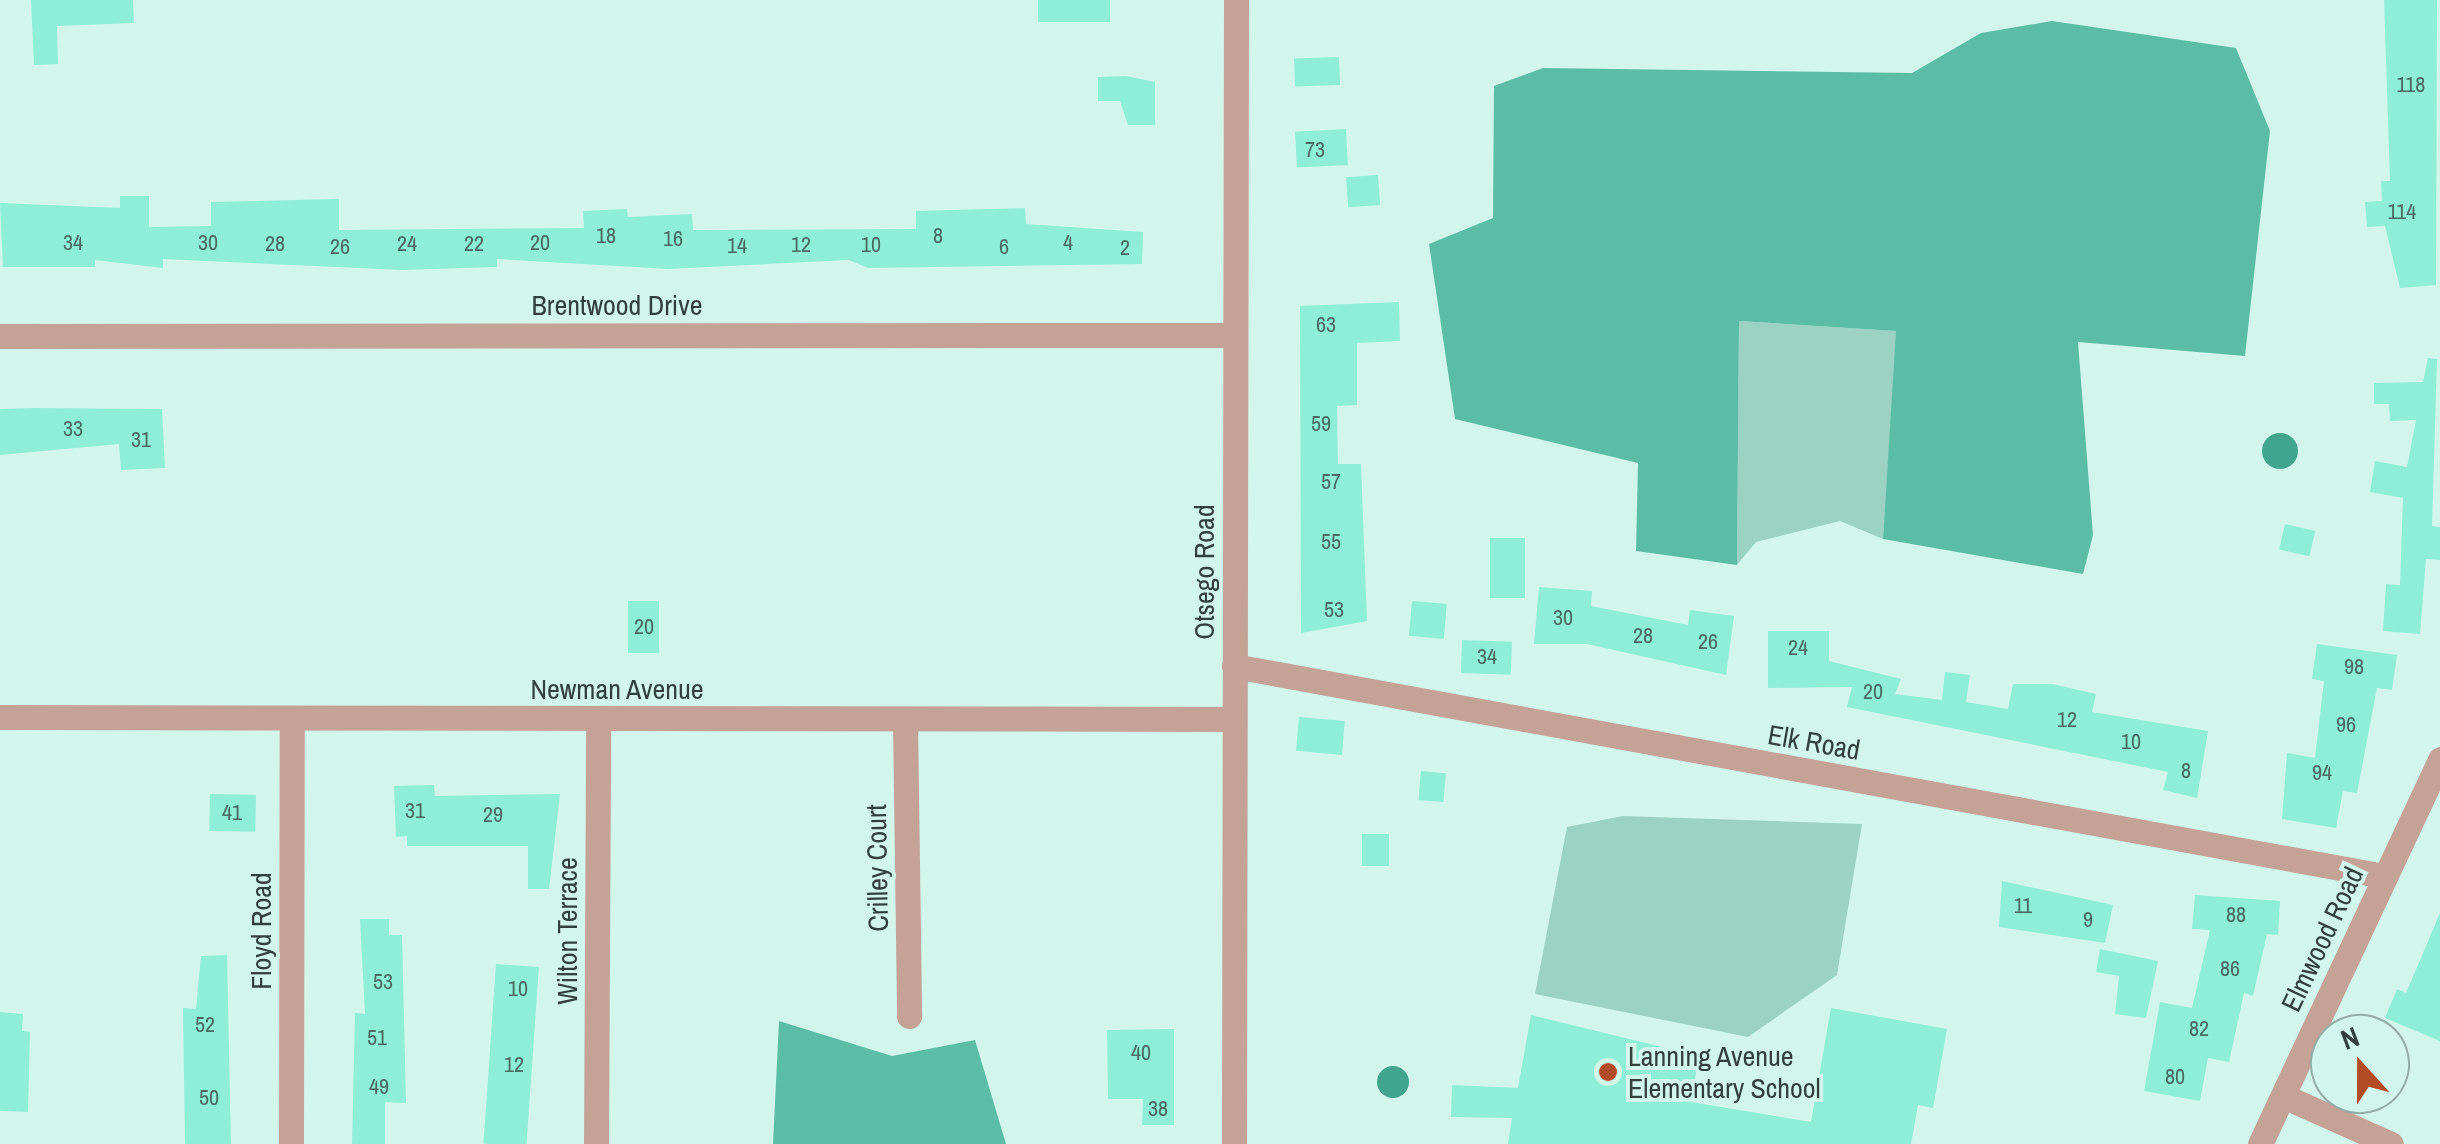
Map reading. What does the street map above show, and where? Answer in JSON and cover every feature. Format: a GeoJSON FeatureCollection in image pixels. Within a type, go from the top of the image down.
{"type":"FeatureCollection","features":[{"type":"Feature","properties":{"kind":"street","name":"Otsego Road"},"geometry":{"type":"LineString","coordinates":[[1234,1144],[1236,0]]}},
{"type":"Feature","properties":{"kind":"street","name":"Brentwood Drive"},"geometry":{"type":"LineString","coordinates":[[0,336],[1234,335]]}},
{"type":"Feature","properties":{"kind":"street","name":"Elk Road"},"geometry":{"type":"LineString","coordinates":[[1234,666],[2384,876]]}},
{"type":"Feature","properties":{"kind":"street","name":"Newman Avenue"},"geometry":{"type":"LineString","coordinates":[[0,718],[1233,719]]}},
{"type":"Feature","properties":{"kind":"street","name":"Floyd Road"},"geometry":{"type":"LineString","coordinates":[[291,1144],[292,718]]}},
{"type":"Feature","properties":{"kind":"street","name":"Wilton Terrace"},"geometry":{"type":"LineString","coordinates":[[596,1144],[598,718]]}},
{"type":"Feature","properties":{"kind":"street","name":"Crilley Court"},"geometry":{"type":"LineString","coordinates":[[906,720],[909,1016]]}},
{"type":"Feature","properties":{"kind":"street","name":"Elmwood Road"},"geometry":{"type":"LineString","coordinates":[[2260,1144],[2440,759]]}},
{"type":"Feature","properties":{"kind":"street"},"geometry":{"type":"LineString","coordinates":[[2283,1096],[2391,1144]]}},
{"type":"Feature","properties":{"kind":"shaded area"},"geometry":{"type":"Polygon","coordinates":[[[2052,21],[2236,48],[2270,131],[2245,356],[2078,342],[2093,535],[2083,574],[1883,539],[1896,331],[1739,321],[1737,565],[1636,551],[1638,463],[1455,419],[1429,244],[1493,218],[1494,86],[1543,68],[1912,73],[1981,33],[2052,21]]]}},
{"type":"Feature","properties":{"kind":"shaded area"},"geometry":{"type":"Polygon","coordinates":[[[1739,321],[1897,331],[1883,539],[1840,521],[1756,542],[1737,565],[1739,321]]]}},
{"type":"Feature","properties":{"kind":"shaded area"},"geometry":{"type":"Polygon","coordinates":[[[2280,433],[2292,439],[2298,451],[2292,463],[2280,469],[2268,463],[2262,451],[2268,439],[2280,433]]]}},
{"type":"Feature","properties":{"kind":"shaded area"},"geometry":{"type":"Polygon","coordinates":[[[1623,816],[1862,824],[1837,975],[1748,1037],[1535,994],[1567,827],[1623,816]]]}},
{"type":"Feature","properties":{"kind":"shaded area"},"geometry":{"type":"Polygon","coordinates":[[[779,1021],[892,1056],[975,1040],[1006,1144],[773,1144],[779,1021]]]}},
{"type":"Feature","properties":{"kind":"shaded area"},"geometry":{"type":"Polygon","coordinates":[[[1393,1066],[1404,1071],[1409,1082],[1404,1093],[1393,1098],[1382,1093],[1377,1082],[1382,1071],[1393,1066]]]}},
{"type":"Feature","properties":{"kind":"building"},"geometry":{"type":"Polygon","coordinates":[[[31,0],[133,0],[134,23],[57,26],[58,64],[34,65],[31,0]]]}},
{"type":"Feature","properties":{"kind":"building"},"geometry":{"type":"Polygon","coordinates":[[[1038,0],[1110,0],[1110,22],[1038,22],[1038,0]]]}},
{"type":"Feature","properties":{"kind":"building"},"geometry":{"type":"Polygon","coordinates":[[[2384,0],[2437,0],[2436,285],[2400,288],[2385,226],[2367,227],[2365,202],[2382,201],[2381,181],[2390,181],[2384,0]]]}},
{"type":"Feature","properties":{"kind":"building"},"geometry":{"type":"Polygon","coordinates":[[[1339,57],[1340,85],[1295,87],[1294,59],[1339,57]]]}},
{"type":"Feature","properties":{"kind":"building"},"geometry":{"type":"Polygon","coordinates":[[[1126,76],[1155,82],[1155,125],[1128,125],[1120,101],[1098,101],[1098,77],[1126,76]]]}},
{"type":"Feature","properties":{"kind":"building"},"geometry":{"type":"Polygon","coordinates":[[[1346,129],[1348,165],[1297,168],[1295,132],[1346,129]]]}},
{"type":"Feature","properties":{"kind":"building"},"geometry":{"type":"Polygon","coordinates":[[[1378,175],[1380,205],[1348,207],[1346,177],[1378,175]]]}},
{"type":"Feature","properties":{"kind":"building"},"geometry":{"type":"Polygon","coordinates":[[[120,196],[149,196],[149,227],[211,226],[211,202],[339,199],[339,230],[584,228],[583,211],[627,209],[628,217],[692,214],[693,230],[916,229],[916,211],[1025,208],[1026,224],[1143,232],[1142,264],[868,268],[849,260],[669,269],[497,259],[497,267],[402,270],[163,259],[163,268],[95,260],[95,267],[3,267],[0,203],[120,208],[120,196]]]}},
{"type":"Feature","properties":{"kind":"building"},"geometry":{"type":"Polygon","coordinates":[[[1399,302],[1400,341],[1357,343],[1357,405],[1337,406],[1338,464],[1361,464],[1367,621],[1301,633],[1300,306],[1399,302]]]}},
{"type":"Feature","properties":{"kind":"building"},"geometry":{"type":"Polygon","coordinates":[[[2428,358],[2437,359],[2432,526],[2440,527],[2440,560],[2426,559],[2420,634],[2383,631],[2386,584],[2400,585],[2403,498],[2370,492],[2375,461],[2407,467],[2416,420],[2390,421],[2389,404],[2374,404],[2374,383],[2423,382],[2428,358]]]}},
{"type":"Feature","properties":{"kind":"building"},"geometry":{"type":"Polygon","coordinates":[[[0,409],[162,409],[165,468],[121,470],[119,444],[0,455],[0,409]]]}},
{"type":"Feature","properties":{"kind":"building"},"geometry":{"type":"Polygon","coordinates":[[[2285,524],[2315,531],[2309,556],[2279,549],[2285,524]]]}},
{"type":"Feature","properties":{"kind":"building"},"geometry":{"type":"Polygon","coordinates":[[[1490,538],[1525,538],[1525,598],[1490,598],[1490,538]]]}},
{"type":"Feature","properties":{"kind":"building"},"geometry":{"type":"Polygon","coordinates":[[[1539,587],[1592,591],[1591,606],[1688,625],[1690,610],[1734,616],[1726,675],[1587,644],[1534,644],[1539,587]]]}},
{"type":"Feature","properties":{"kind":"building"},"geometry":{"type":"Polygon","coordinates":[[[628,601],[659,601],[659,653],[628,653],[628,601]]]}},
{"type":"Feature","properties":{"kind":"building"},"geometry":{"type":"Polygon","coordinates":[[[1412,601],[1447,604],[1444,639],[1409,636],[1412,601]]]}},
{"type":"Feature","properties":{"kind":"building"},"geometry":{"type":"Polygon","coordinates":[[[1768,631],[1829,631],[1829,661],[1901,679],[1895,694],[1942,700],[1945,672],[1970,675],[1966,702],[2008,709],[2013,684],[2052,684],[2096,694],[2092,712],[2208,731],[2197,798],[2163,790],[2168,772],[1847,707],[1852,687],[1768,688],[1768,631]]]}},
{"type":"Feature","properties":{"kind":"building"},"geometry":{"type":"Polygon","coordinates":[[[1462,640],[1512,642],[1511,675],[1461,673],[1462,640]]]}},
{"type":"Feature","properties":{"kind":"building"},"geometry":{"type":"Polygon","coordinates":[[[2317,644],[2397,655],[2392,690],[2377,688],[2357,793],[2343,791],[2336,828],[2282,819],[2287,753],[2315,758],[2324,681],[2312,679],[2317,644]]]}},
{"type":"Feature","properties":{"kind":"building"},"geometry":{"type":"Polygon","coordinates":[[[1299,717],[1345,721],[1342,755],[1296,751],[1299,717]]]}},
{"type":"Feature","properties":{"kind":"building"},"geometry":{"type":"Polygon","coordinates":[[[1421,771],[1446,773],[1443,802],[1418,800],[1421,771]]]}},
{"type":"Feature","properties":{"kind":"building"},"geometry":{"type":"Polygon","coordinates":[[[434,785],[435,796],[560,794],[549,889],[528,889],[528,846],[407,846],[407,836],[396,837],[394,786],[434,785]]]}},
{"type":"Feature","properties":{"kind":"building"},"geometry":{"type":"Polygon","coordinates":[[[210,794],[256,795],[255,832],[209,831],[210,794]]]}},
{"type":"Feature","properties":{"kind":"building"},"geometry":{"type":"Polygon","coordinates":[[[1362,834],[1389,834],[1389,866],[1362,866],[1362,834]]]}},
{"type":"Feature","properties":{"kind":"building"},"geometry":{"type":"Polygon","coordinates":[[[2002,881],[2113,905],[2105,943],[1999,927],[2002,881]]]}},
{"type":"Feature","properties":{"kind":"building"},"geometry":{"type":"Polygon","coordinates":[[[2195,895],[2280,901],[2278,935],[2267,934],[2253,996],[2244,993],[2229,1062],[2208,1058],[2200,1101],[2144,1091],[2160,1002],[2192,1008],[2210,930],[2192,929],[2195,895]]]}},
{"type":"Feature","properties":{"kind":"building"},"geometry":{"type":"Polygon","coordinates":[[[2440,913],[2440,1041],[2410,1028],[2410,1014],[2387,1014],[2397,989],[2406,993],[2440,913]]]}},
{"type":"Feature","properties":{"kind":"building"},"geometry":{"type":"Polygon","coordinates":[[[360,919],[389,919],[389,935],[402,935],[406,1103],[385,1102],[385,1144],[352,1144],[355,1013],[365,1014],[360,919]]]}},
{"type":"Feature","properties":{"kind":"building"},"geometry":{"type":"Polygon","coordinates":[[[2100,949],[2158,961],[2146,1018],[2115,1014],[2119,976],[2096,972],[2100,949]]]}},
{"type":"Feature","properties":{"kind":"building"},"geometry":{"type":"Polygon","coordinates":[[[227,955],[231,1144],[185,1144],[183,1008],[196,1009],[201,956],[227,955]]]}},
{"type":"Feature","properties":{"kind":"building"},"geometry":{"type":"Polygon","coordinates":[[[496,964],[539,967],[527,1144],[483,1144],[496,964]]]}},
{"type":"Feature","properties":{"kind":"building","name":"Lanning Avenue Elementary School"},"geometry":{"type":"Polygon","coordinates":[[[1831,1008],[1947,1029],[1933,1108],[1918,1105],[1911,1144],[1508,1144],[1512,1118],[1451,1117],[1452,1085],[1518,1088],[1531,1015],[1699,1056],[1691,1102],[1811,1122],[1831,1008]]]}},
{"type":"Feature","properties":{"kind":"building"},"geometry":{"type":"Polygon","coordinates":[[[0,1012],[23,1014],[22,1031],[30,1032],[28,1112],[0,1111],[0,1012]]]}},
{"type":"Feature","properties":{"kind":"building"},"geometry":{"type":"Polygon","coordinates":[[[1174,1029],[1174,1125],[1142,1125],[1143,1099],[1108,1099],[1107,1030],[1174,1029]]]}},
{"type":"Feature","properties":{"kind":"place","name":"Lanning Avenue Elementary School"},"geometry":{"type":"Point","coordinates":[1608,1072]}}]}
